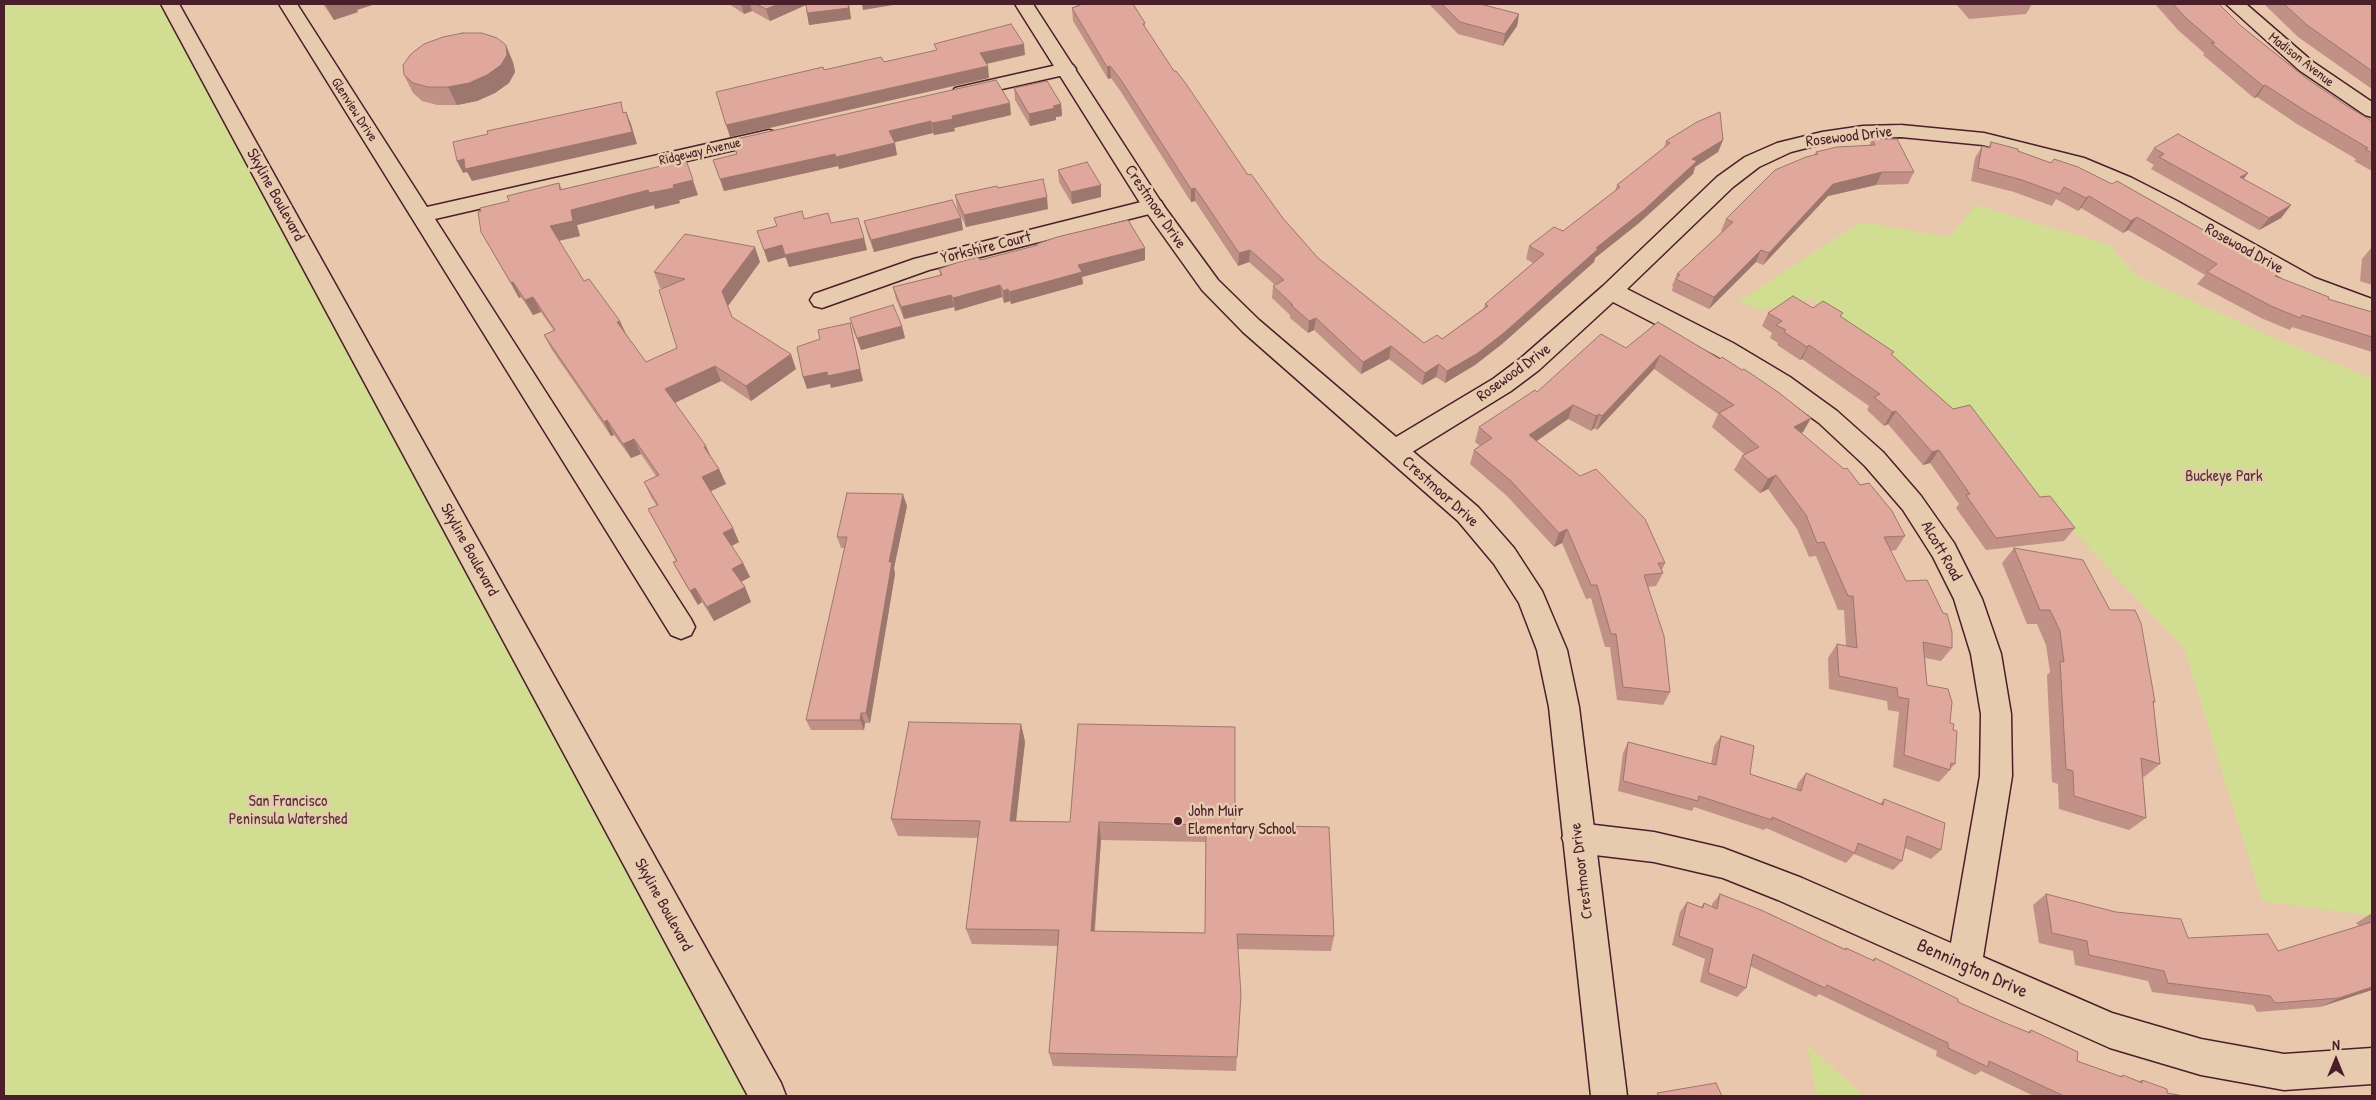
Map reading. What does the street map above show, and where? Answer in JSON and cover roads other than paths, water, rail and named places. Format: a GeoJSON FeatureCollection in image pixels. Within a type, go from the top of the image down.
{"type":"FeatureCollection","features":[{"type":"Feature","properties":{"kind":"street","name":"Skyline Boulevard"},"geometry":{"type":"LineString","coordinates":[[170,4],[768,1096]]}},
{"type":"Feature","properties":{"kind":"street","name":"Glenview Drive"},"geometry":{"type":"LineString","coordinates":[[288,4],[422,215]]}},
{"type":"Feature","properties":{"kind":"street","name":"Crestmoor Drive"},"geometry":{"type":"LineString","coordinates":[[1024,4],[1153,206],[1210,285],[1237,313],[1468,514],[1504,556],[1532,599],[1552,650],[1564,708],[1609,1096]]}},
{"type":"Feature","properties":{"kind":"street","name":"Madison Avenue"},"geometry":{"type":"LineString","coordinates":[[2235,4],[2306,66],[2372,111]]}},
{"type":"Feature","properties":{"kind":"street"},"geometry":{"type":"LineString","coordinates":[[939,97],[1066,69]]}},
{"type":"Feature","properties":{"kind":"street","name":"Ridgeway Avenue"},"geometry":{"type":"LineString","coordinates":[[422,215],[793,131]]}},
{"type":"Feature","properties":{"kind":"street","name":"Rosewood Drive"},"geometry":{"type":"LineString","coordinates":[[1394,450],[1502,385],[1530,364],[1611,292],[1725,182],[1752,162],[1784,147],[1822,138],[1863,132],[1901,131],[1984,139],[2077,163],[2162,202],[2306,283],[2372,308]]}},
{"type":"Feature","properties":{"kind":"street","name":"Yorkshire Court"},"geometry":{"type":"LineString","coordinates":[[822,300],[922,264],[1153,206]]}},
{"type":"Feature","properties":{"kind":"street"},"geometry":{"type":"LineString","coordinates":[[422,215],[681,627]]}},
{"type":"Feature","properties":{"kind":"street","name":"Alcott Road"},"geometry":{"type":"LineString","coordinates":[[1611,292],[1724,349],[1781,383],[1828,417],[1874,459],[1912,503],[1944,551],[1968,600],[1986,654],[1996,714],[1996,776],[1964,965]]}},
{"type":"Feature","properties":{"kind":"street","name":"Bennington Drive"},"geometry":{"type":"LineString","coordinates":[[1578,838],[1654,846],[1723,863],[1790,889],[2110,1030],[2200,1057],[2284,1072],[2372,1066]]}},
{"type":"Feature","properties":{"kind":"place","name":"John Muir Elementary School"},"geometry":{"type":"Point","coordinates":[1178,821]}},
{"type":"Feature","properties":{"kind":"park label","name":"Buckeye Park"},"geometry":{"type":"Point","coordinates":[2224,477]}},
{"type":"Feature","properties":{"kind":"park label","name":"San Francisco Peninsula Watershed"},"geometry":{"type":"Point","coordinates":[288,811]}}]}
